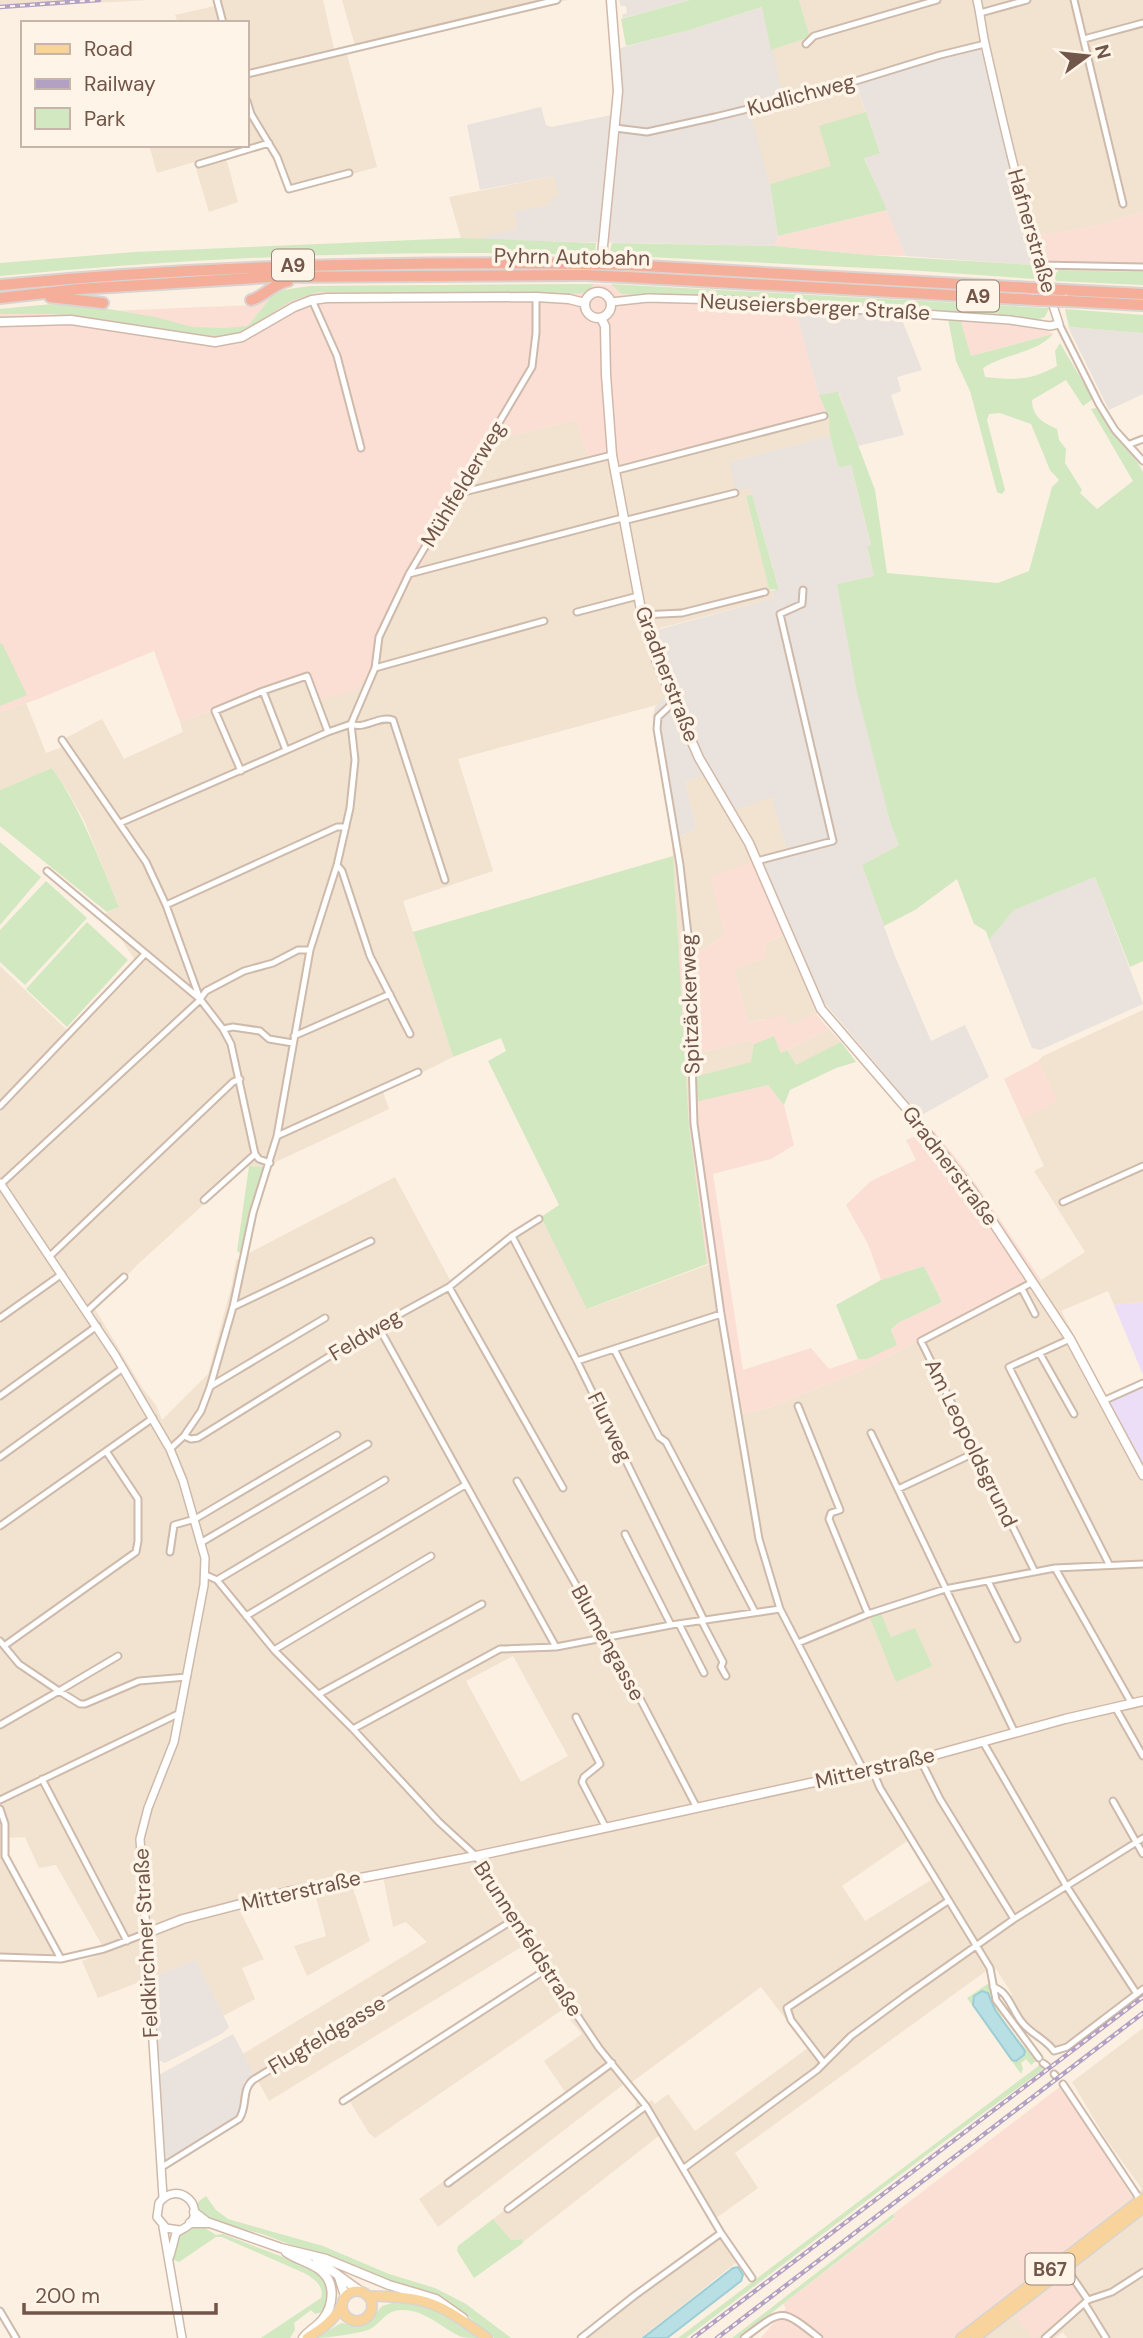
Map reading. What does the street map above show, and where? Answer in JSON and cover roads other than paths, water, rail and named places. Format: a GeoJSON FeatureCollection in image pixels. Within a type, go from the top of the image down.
{"type":"FeatureCollection","features":[{"type":"Feature","properties":{"kind":"highway","name":"Pyhrn Autobahn"},"geometry":{"type":"LineString","coordinates":[[0,285],[199,269],[332,263],[459,262],[586,270],[626,277],[1143,305]]}},
{"type":"Feature","properties":{"kind":"highway","name":"Pyhrn Autobahn"},"geometry":{"type":"LineString","coordinates":[[0,298],[79,289],[213,280],[586,270],[628,265],[1143,294]]}},
{"type":"Feature","properties":{"kind":"highway"},"geometry":{"type":"LineString","coordinates":[[251,300],[259,298],[267,289],[281,283],[308,277]]}},
{"type":"Feature","properties":{"kind":"highway"},"geometry":{"type":"LineString","coordinates":[[34,295],[103,303]]}},
{"type":"Feature","properties":{"kind":"main road"},"geometry":{"type":"LineString","coordinates":[[602,256],[618,92],[611,0]]}},
{"type":"Feature","properties":{"kind":"main road"},"geometry":{"type":"LineString","coordinates":[[600,288],[611,302],[610,311],[601,318],[589,315],[585,303],[591,294],[600,288]]}},
{"type":"Feature","properties":{"kind":"main road"},"geometry":{"type":"LineString","coordinates":[[0,321],[71,320],[215,342],[229,341],[250,334],[294,307],[312,300],[381,296],[536,297],[585,303]]}},
{"type":"Feature","properties":{"kind":"main road","name":"Gradnerstraße"},"geometry":{"type":"LineString","coordinates":[[601,318],[605,326],[614,471],[642,615],[674,702],[699,758],[757,861],[823,1011],[974,1192],[1070,1339],[1143,1475]]}},
{"type":"Feature","properties":{"kind":"main road","name":"Mitterstraße"},"geometry":{"type":"LineString","coordinates":[[147,1933],[183,1919],[288,1892],[476,1856],[695,1806],[920,1759],[1143,1701]]}},
{"type":"Feature","properties":{"kind":"main road","name":"B67"},"geometry":{"type":"LineString","coordinates":[[975,2338],[1066,2268],[1142,2202]]}},
{"type":"Feature","properties":{"kind":"main road","name":"B67"},"geometry":{"type":"LineString","coordinates":[[961,2338],[1142,2202]]}},
{"type":"Feature","properties":{"kind":"main road"},"geometry":{"type":"LineString","coordinates":[[194,2212],[210,2223],[281,2248],[326,2259],[364,2276],[443,2303],[460,2314],[478,2332]]}},
{"type":"Feature","properties":{"kind":"main road"},"geometry":{"type":"LineString","coordinates":[[190,2223],[210,2223]]}},
{"type":"Feature","properties":{"kind":"main road"},"geometry":{"type":"LineString","coordinates":[[281,2248],[323,2272],[331,2286],[329,2309],[307,2337]]}},
{"type":"Feature","properties":{"kind":"main road"},"geometry":{"type":"LineString","coordinates":[[308,2255],[365,2293],[372,2309]]}},
{"type":"Feature","properties":{"kind":"main road"},"geometry":{"type":"LineString","coordinates":[[338,2274],[343,2283],[345,2316],[349,2319]]}},
{"type":"Feature","properties":{"kind":"main road"},"geometry":{"type":"LineString","coordinates":[[307,2337],[338,2313],[352,2291],[431,2302],[487,2338]]}},
{"type":"Feature","properties":{"kind":"main road"},"geometry":{"type":"LineString","coordinates":[[307,2337],[343,2319],[363,2320],[372,2309],[401,2297]]}},
{"type":"Feature","properties":{"kind":"street"},"geometry":{"type":"LineString","coordinates":[[217,0],[222,21]]}},
{"type":"Feature","properties":{"kind":"street"},"geometry":{"type":"LineString","coordinates":[[248,74],[556,0]]}},
{"type":"Feature","properties":{"kind":"street"},"geometry":{"type":"LineString","coordinates":[[806,44],[814,36],[936,0]]}},
{"type":"Feature","properties":{"kind":"street","name":"Hafnerstraße"},"geometry":{"type":"LineString","coordinates":[[977,0],[1018,188],[1059,324],[1099,404],[1115,430],[1143,461]]}},
{"type":"Feature","properties":{"kind":"street"},"geometry":{"type":"LineString","coordinates":[[980,13],[1027,0]]}},
{"type":"Feature","properties":{"kind":"street"},"geometry":{"type":"LineString","coordinates":[[1074,0],[1123,204]]}},
{"type":"Feature","properties":{"kind":"street"},"geometry":{"type":"LineString","coordinates":[[1084,39],[1143,23]]}},
{"type":"Feature","properties":{"kind":"street","name":"Kudlichweg"},"geometry":{"type":"LineString","coordinates":[[615,128],[647,132],[715,117],[833,89],[985,44]]}},
{"type":"Feature","properties":{"kind":"street"},"geometry":{"type":"LineString","coordinates":[[248,104],[277,157],[289,189],[349,173]]}},
{"type":"Feature","properties":{"kind":"street"},"geometry":{"type":"LineString","coordinates":[[199,164],[268,143]]}},
{"type":"Feature","properties":{"kind":"street"},"geometry":{"type":"LineString","coordinates":[[1040,265],[1143,267]]}},
{"type":"Feature","properties":{"kind":"street","name":"Mühlfelderweg"},"geometry":{"type":"LineString","coordinates":[[351,724],[375,668],[382,626],[409,574],[532,367],[536,297]]}},
{"type":"Feature","properties":{"kind":"street","name":"Neuseiersberger Straße"},"geometry":{"type":"LineString","coordinates":[[611,302],[648,298],[724,300],[997,318],[1049,326],[1059,324]]}},
{"type":"Feature","properties":{"kind":"street"},"geometry":{"type":"LineString","coordinates":[[312,300],[337,356],[360,448]]}},
{"type":"Feature","properties":{"kind":"street"},"geometry":{"type":"LineString","coordinates":[[614,471],[824,416]]}},
{"type":"Feature","properties":{"kind":"street"},"geometry":{"type":"LineString","coordinates":[[1130,444],[1143,439]]}},
{"type":"Feature","properties":{"kind":"street"},"geometry":{"type":"LineString","coordinates":[[456,494],[612,455]]}},
{"type":"Feature","properties":{"kind":"street"},"geometry":{"type":"LineString","coordinates":[[409,574],[735,493]]}},
{"type":"Feature","properties":{"kind":"street"},"geometry":{"type":"LineString","coordinates":[[757,861],[833,841],[780,614],[802,604],[803,590]]}},
{"type":"Feature","properties":{"kind":"street"},"geometry":{"type":"LineString","coordinates":[[642,615],[682,613],[765,592]]}},
{"type":"Feature","properties":{"kind":"street","name":"Gradnerstraße"},"geometry":{"type":"LineString","coordinates":[[577,612],[638,596]]}},
{"type":"Feature","properties":{"kind":"street"},"geometry":{"type":"LineString","coordinates":[[375,668],[544,621]]}},
{"type":"Feature","properties":{"kind":"street"},"geometry":{"type":"LineString","coordinates":[[241,771],[215,711],[307,676],[328,732]]}},
{"type":"Feature","properties":{"kind":"street"},"geometry":{"type":"LineString","coordinates":[[263,691],[286,750]]}},
{"type":"Feature","properties":{"kind":"street","name":"Spitzäckerweg"},"geometry":{"type":"LineString","coordinates":[[674,702],[658,717],[657,729],[680,864],[688,935],[694,1124],[721,1314],[759,1539],[780,1609],[798,1643],[868,1770],[990,1968],[1000,2007],[1043,2062]]}},
{"type":"Feature","properties":{"kind":"street"},"geometry":{"type":"LineString","coordinates":[[120,823],[328,732],[351,724],[357,726],[387,718],[393,720],[445,880]]}},
{"type":"Feature","properties":{"kind":"street"},"geometry":{"type":"LineString","coordinates":[[170,1449],[184,1436],[201,1411],[210,1387],[233,1307],[253,1213],[277,1136],[310,950],[346,827],[354,779],[351,724]]}},
{"type":"Feature","properties":{"kind":"street"},"geometry":{"type":"LineString","coordinates":[[62,740],[139,849],[166,905],[200,1000]]}},
{"type":"Feature","properties":{"kind":"street"},"geometry":{"type":"LineString","coordinates":[[166,905],[337,827],[346,827]]}},
{"type":"Feature","properties":{"kind":"street"},"geometry":{"type":"LineString","coordinates":[[337,865],[342,871],[370,956],[410,1034]]}},
{"type":"Feature","properties":{"kind":"street"},"geometry":{"type":"LineString","coordinates":[[47,872],[200,1000],[223,1029],[233,1051],[255,1154],[258,1159],[270,1163]]}},
{"type":"Feature","properties":{"kind":"street"},"geometry":{"type":"LineString","coordinates":[[1,1185],[200,1000],[206,990],[244,971],[273,964],[298,950],[310,950]]}},
{"type":"Feature","properties":{"kind":"street"},"geometry":{"type":"LineString","coordinates":[[0,1106],[145,954]]}},
{"type":"Feature","properties":{"kind":"street"},"geometry":{"type":"LineString","coordinates":[[223,1029],[233,1027],[260,1031],[269,1039],[294,1039],[390,994]]}},
{"type":"Feature","properties":{"kind":"street"},"geometry":{"type":"LineString","coordinates":[[277,1136],[418,1072]]}},
{"type":"Feature","properties":{"kind":"street"},"geometry":{"type":"LineString","coordinates":[[50,1255],[182,1129],[233,1082],[240,1079]]}},
{"type":"Feature","properties":{"kind":"street"},"geometry":{"type":"LineString","coordinates":[[204,1200],[255,1154]]}},
{"type":"Feature","properties":{"kind":"street"},"geometry":{"type":"LineString","coordinates":[[1063,1202],[1143,1166]]}},
{"type":"Feature","properties":{"kind":"street","name":"Feldkirchner Straße"},"geometry":{"type":"LineString","coordinates":[[1,1185],[97,1326],[170,1449],[195,1519],[205,1558],[206,1575],[174,1742],[141,1830],[141,1869],[163,2197]]}},
{"type":"Feature","properties":{"kind":"street","name":"Feldweg"},"geometry":{"type":"LineString","coordinates":[[184,1436],[198,1438],[378,1326],[449,1287],[512,1236],[539,1219]]}},
{"type":"Feature","properties":{"kind":"street","name":"Flurweg"},"geometry":{"type":"LineString","coordinates":[[512,1236],[577,1361],[703,1620],[723,1662],[721,1667],[726,1676]]}},
{"type":"Feature","properties":{"kind":"street"},"geometry":{"type":"LineString","coordinates":[[233,1307],[371,1241]]}},
{"type":"Feature","properties":{"kind":"street"},"geometry":{"type":"LineString","coordinates":[[0,1318],[62,1274]]}},
{"type":"Feature","properties":{"kind":"street"},"geometry":{"type":"LineString","coordinates":[[87,1311],[124,1277]]}},
{"type":"Feature","properties":{"kind":"street","name":"Am Leopoldsgrund"},"geometry":{"type":"LineString","coordinates":[[1033,1282],[921,1341],[1035,1572]]}},
{"type":"Feature","properties":{"kind":"street"},"geometry":{"type":"LineString","coordinates":[[449,1287],[563,1488]]}},
{"type":"Feature","properties":{"kind":"street"},"geometry":{"type":"LineString","coordinates":[[1022,1289],[1035,1314]]}},
{"type":"Feature","properties":{"kind":"street"},"geometry":{"type":"LineString","coordinates":[[577,1361],[721,1314]]}},
{"type":"Feature","properties":{"kind":"street"},"geometry":{"type":"LineString","coordinates":[[210,1387],[325,1318]]}},
{"type":"Feature","properties":{"kind":"street"},"geometry":{"type":"LineString","coordinates":[[0,1395],[97,1326]]}},
{"type":"Feature","properties":{"kind":"street"},"geometry":{"type":"LineString","coordinates":[[378,1326],[556,1647]]}},
{"type":"Feature","properties":{"kind":"street"},"geometry":{"type":"LineString","coordinates":[[1070,1339],[1009,1367],[1110,1564]]}},
{"type":"Feature","properties":{"kind":"street"},"geometry":{"type":"LineString","coordinates":[[614,1349],[755,1612]]}},
{"type":"Feature","properties":{"kind":"street"},"geometry":{"type":"LineString","coordinates":[[1040,1354],[1074,1414]]}},
{"type":"Feature","properties":{"kind":"street"},"geometry":{"type":"LineString","coordinates":[[0,1457],[123,1368]]}},
{"type":"Feature","properties":{"kind":"street"},"geometry":{"type":"LineString","coordinates":[[1103,1401],[1143,1383]]}},
{"type":"Feature","properties":{"kind":"street"},"geometry":{"type":"LineString","coordinates":[[798,1406],[840,1510],[831,1513],[828,1519],[868,1615]]}},
{"type":"Feature","properties":{"kind":"street"},"geometry":{"type":"LineString","coordinates":[[0,1526],[153,1418]]}},
{"type":"Feature","properties":{"kind":"street"},"geometry":{"type":"LineString","coordinates":[[871,1433],[1015,1733]]}},
{"type":"Feature","properties":{"kind":"street"},"geometry":{"type":"LineString","coordinates":[[170,1552],[174,1525],[195,1519],[337,1435]]}},
{"type":"Feature","properties":{"kind":"street"},"geometry":{"type":"LineString","coordinates":[[202,1542],[368,1444]]}},
{"type":"Feature","properties":{"kind":"street"},"geometry":{"type":"LineString","coordinates":[[106,1451],[138,1499],[136,1552],[2,1644],[19,1664],[80,1704],[139,1681],[187,1677]]}},
{"type":"Feature","properties":{"kind":"street"},"geometry":{"type":"LineString","coordinates":[[898,1489],[968,1457]]}},
{"type":"Feature","properties":{"kind":"street"},"geometry":{"type":"LineString","coordinates":[[217,1580],[385,1480]]}},
{"type":"Feature","properties":{"kind":"street","name":"Blumengasse"},"geometry":{"type":"LineString","coordinates":[[517,1481],[606,1637],[695,1806]]}},
{"type":"Feature","properties":{"kind":"street"},"geometry":{"type":"LineString","coordinates":[[246,1616],[464,1485]]}},
{"type":"Feature","properties":{"kind":"street"},"geometry":{"type":"LineString","coordinates":[[625,1534],[671,1625]]}},
{"type":"Feature","properties":{"kind":"street"},"geometry":{"type":"LineString","coordinates":[[274,1650],[431,1556]]}},
{"type":"Feature","properties":{"kind":"street"},"geometry":{"type":"LineString","coordinates":[[798,1643],[868,1615],[945,1589],[1055,1568],[1143,1564]]}},
{"type":"Feature","properties":{"kind":"street"},"geometry":{"type":"LineString","coordinates":[[1055,1568],[1132,1704]]}},
{"type":"Feature","properties":{"kind":"street","name":"Brunnenfeldstraße"},"geometry":{"type":"LineString","coordinates":[[206,1575],[217,1580],[274,1650],[354,1729],[468,1852],[476,1856],[547,1969],[612,2063],[646,2106],[721,2233],[752,2278]]}},
{"type":"Feature","properties":{"kind":"street"},"geometry":{"type":"LineString","coordinates":[[988,1581],[1017,1639]]}},
{"type":"Feature","properties":{"kind":"street"},"geometry":{"type":"LineString","coordinates":[[318,1694],[482,1604]]}},
{"type":"Feature","properties":{"kind":"street"},"geometry":{"type":"LineString","coordinates":[[354,1729],[500,1649],[556,1647],[671,1625],[780,1609]]}},
{"type":"Feature","properties":{"kind":"street"},"geometry":{"type":"LineString","coordinates":[[679,1624],[704,1673]]}},
{"type":"Feature","properties":{"kind":"street"},"geometry":{"type":"LineString","coordinates":[[0,1725],[118,1656]]}},
{"type":"Feature","properties":{"kind":"street"},"geometry":{"type":"LineString","coordinates":[[1115,1707],[1143,1756]]}},
{"type":"Feature","properties":{"kind":"street"},"geometry":{"type":"LineString","coordinates":[[0,1800],[180,1713]]}},
{"type":"Feature","properties":{"kind":"street"},"geometry":{"type":"LineString","coordinates":[[576,1717],[600,1765],[584,1777],[582,1782],[606,1828]]}},
{"type":"Feature","properties":{"kind":"street"},"geometry":{"type":"LineString","coordinates":[[983,1742],[1067,1887],[1137,1994]]}},
{"type":"Feature","properties":{"kind":"street"},"geometry":{"type":"LineString","coordinates":[[920,1759],[940,1799],[1014,1919]]}},
{"type":"Feature","properties":{"kind":"street"},"geometry":{"type":"LineString","coordinates":[[43,1779],[127,1941]]}},
{"type":"Feature","properties":{"kind":"street"},"geometry":{"type":"LineString","coordinates":[[1113,1801],[1143,1854]]}},
{"type":"Feature","properties":{"kind":"street"},"geometry":{"type":"LineString","coordinates":[[0,1809],[5,1824],[5,1856],[61,1959]]}},
{"type":"Feature","properties":{"kind":"street"},"geometry":{"type":"LineString","coordinates":[[684,2168],[817,2070],[851,2036],[975,1946],[1143,1838]]}},
{"type":"Feature","properties":{"kind":"street"},"geometry":{"type":"LineString","coordinates":[[823,2062],[792,2020],[787,2008],[948,1901]]}},
{"type":"Feature","properties":{"kind":"street","name":"Flugfeldgasse"},"geometry":{"type":"LineString","coordinates":[[162,2166],[239,2119],[248,2085],[253,2080],[515,1919]]}},
{"type":"Feature","properties":{"kind":"street","name":"Mitterstraße"},"geometry":{"type":"LineString","coordinates":[[0,1957],[61,1959],[147,1933]]}},
{"type":"Feature","properties":{"kind":"street"},"geometry":{"type":"LineString","coordinates":[[342,2101],[547,1969]]}},
{"type":"Feature","properties":{"kind":"street"},"geometry":{"type":"LineString","coordinates":[[993,1987],[1004,1991],[1024,2025],[1045,2040],[1054,2051],[1068,2047],[1143,1989]]}},
{"type":"Feature","properties":{"kind":"street"},"geometry":{"type":"LineString","coordinates":[[448,2183],[612,2063]]}},
{"type":"Feature","properties":{"kind":"street"},"geometry":{"type":"LineString","coordinates":[[1063,2084],[1142,2202]]}},
{"type":"Feature","properties":{"kind":"street"},"geometry":{"type":"LineString","coordinates":[[508,2209],[646,2106]]}},
{"type":"Feature","properties":{"kind":"street","name":"Feldkirchner Straße"},"geometry":{"type":"LineString","coordinates":[[162,2166],[175,2193]]}},
{"type":"Feature","properties":{"kind":"street"},"geometry":{"type":"LineString","coordinates":[[170,2256],[173,2239],[179,2230],[190,2223],[194,2212],[187,2197],[175,2193],[163,2197],[156,2213],[163,2226],[170,2256],[173,2294],[182,2338]]}},
{"type":"Feature","properties":{"kind":"street"},"geometry":{"type":"LineString","coordinates":[[163,2226],[179,2230]]}},
{"type":"Feature","properties":{"kind":"street"},"geometry":{"type":"LineString","coordinates":[[581,2338],[721,2233]]}},
{"type":"Feature","properties":{"kind":"street"},"geometry":{"type":"LineString","coordinates":[[1066,2268],[1106,2338]]}},
{"type":"Feature","properties":{"kind":"street"},"geometry":{"type":"LineString","coordinates":[[1045,2338],[1087,2302],[1112,2292],[1143,2272]]}},
{"type":"Feature","properties":{"kind":"street"},"geometry":{"type":"LineString","coordinates":[[1,2314],[16,2338]]}},
{"type":"Feature","properties":{"kind":"street"},"geometry":{"type":"LineString","coordinates":[[744,2338],[772,2317],[783,2314],[792,2317],[819,2338]]}},
{"type":"Feature","properties":{"kind":"water"},"geometry":{"type":"Polygon","coordinates":[[[982,1991],[988,1993],[995,2010],[1025,2051],[1016,2061],[1012,2060],[973,2005],[974,1996],[982,1991]]]}},
{"type":"Feature","properties":{"kind":"water"},"geometry":{"type":"Polygon","coordinates":[[[738,2267],[743,2275],[741,2281],[667,2338],[643,2338],[733,2268],[738,2267]]]}},
{"type":"Feature","properties":{"kind":"railway"},"geometry":{"type":"LineString","coordinates":[[0,7],[99,0]]}},
{"type":"Feature","properties":{"kind":"railway"},"geometry":{"type":"LineString","coordinates":[[693,2338],[1143,1997]]}},
{"type":"Feature","properties":{"kind":"railway"},"geometry":{"type":"LineString","coordinates":[[717,2338],[1143,2013]]}}]}
